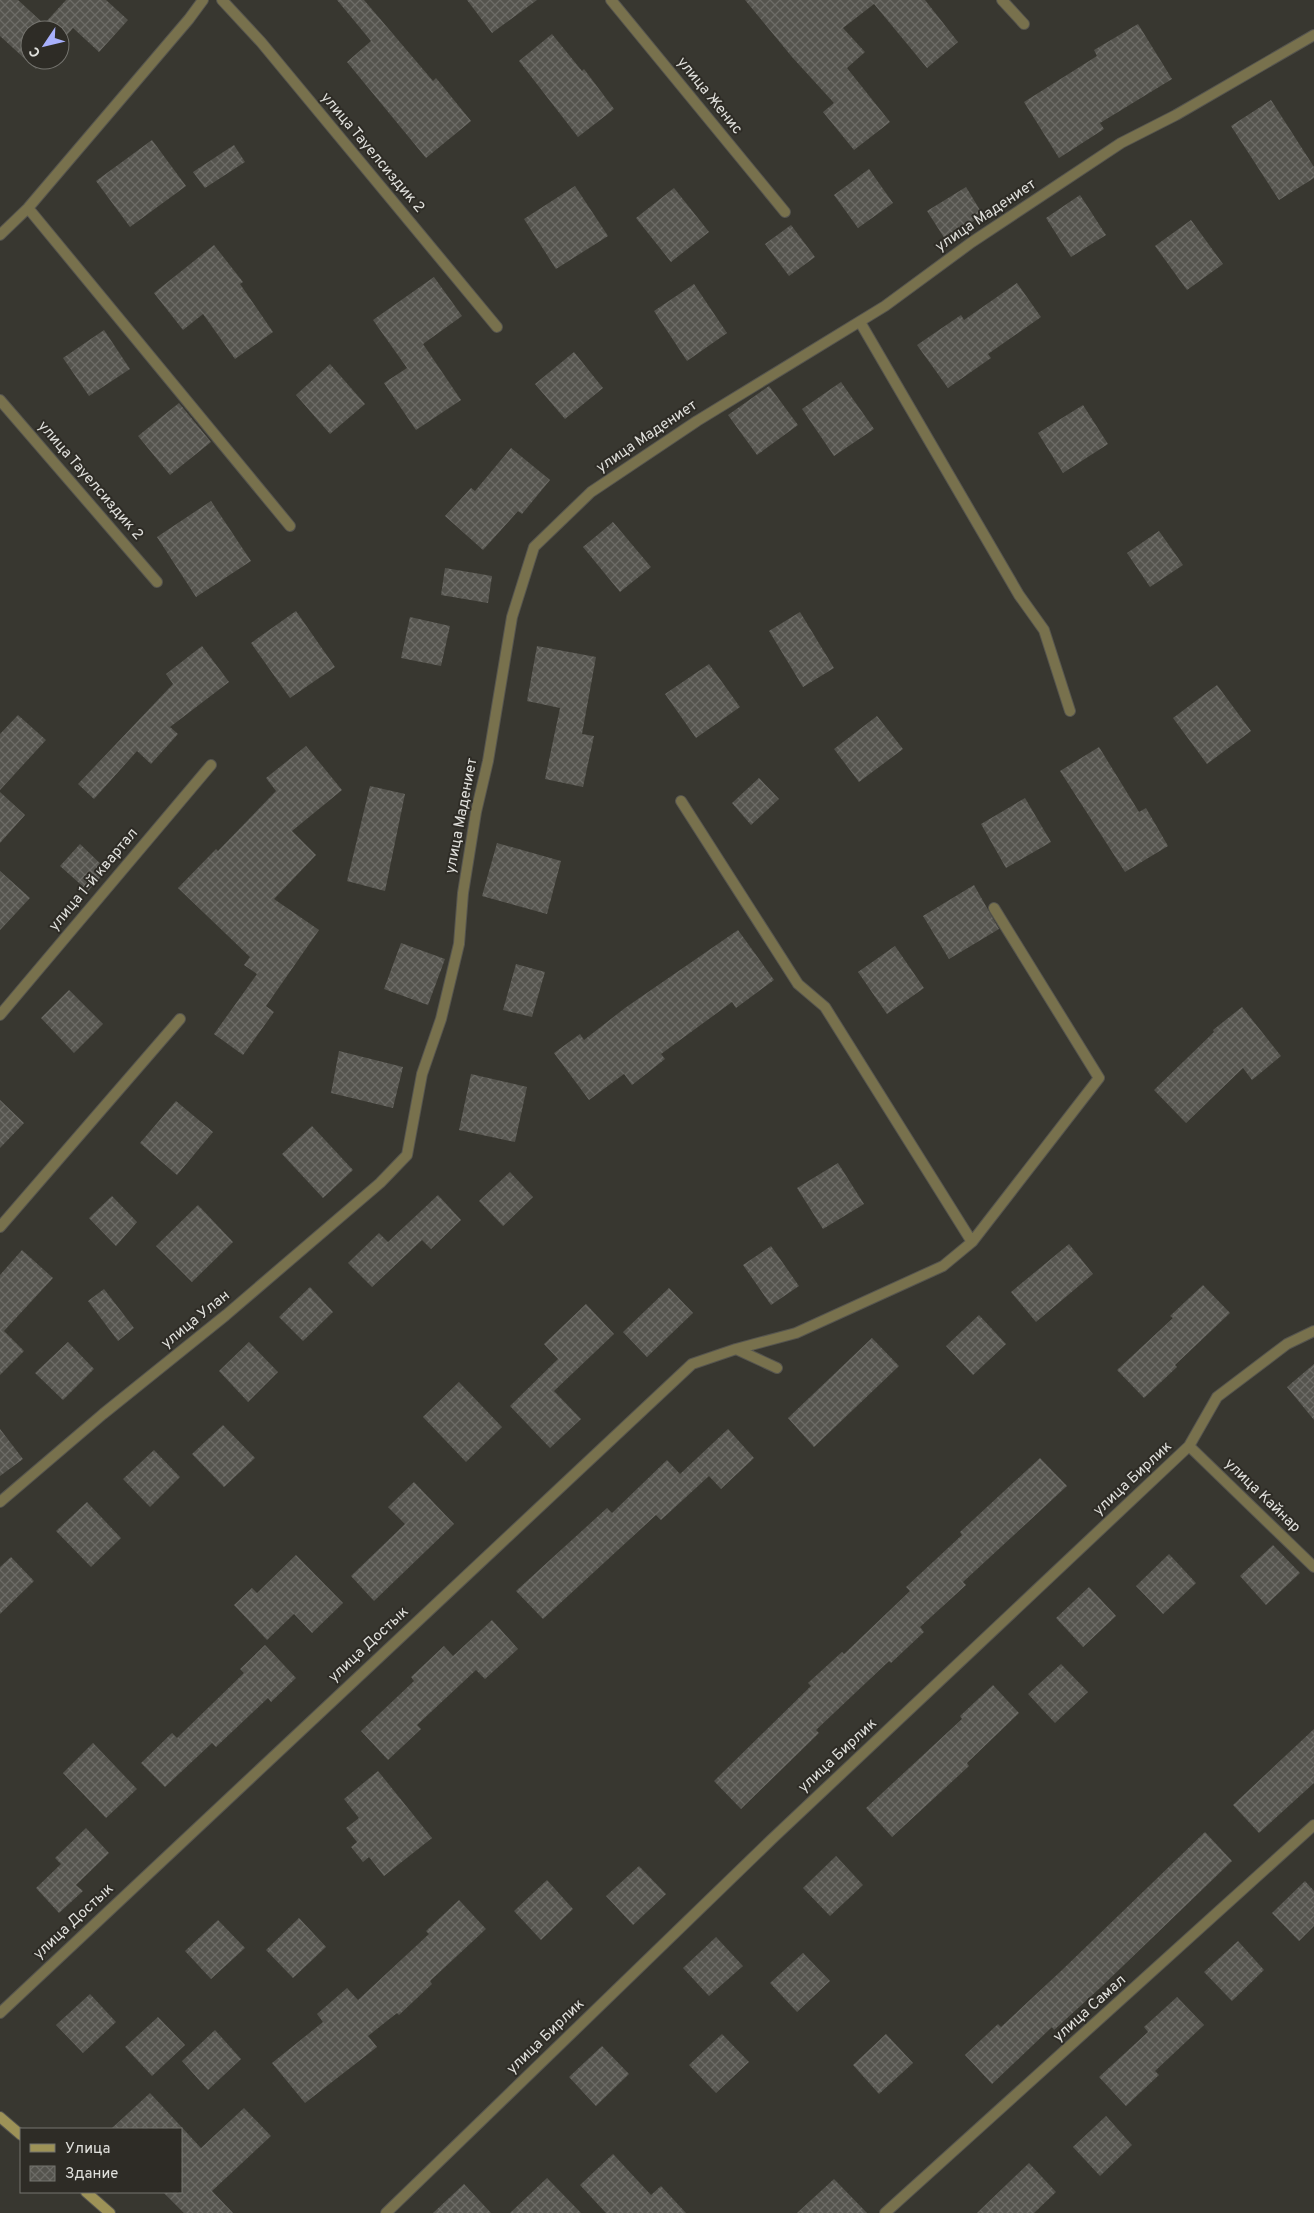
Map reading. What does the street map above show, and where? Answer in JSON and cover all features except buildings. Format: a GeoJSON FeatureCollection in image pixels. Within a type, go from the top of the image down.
{"type":"FeatureCollection","features":[{"type":"Feature","properties":{"kind":"street"},"geometry":{"type":"LineString","coordinates":[[0,235],[28,208],[189,20],[203,0]]}},
{"type":"Feature","properties":{"kind":"street","name":"улица Тауелсиздик 2"},"geometry":{"type":"LineString","coordinates":[[222,0],[261,42],[497,327]]}},
{"type":"Feature","properties":{"kind":"street","name":"улица Женис"},"geometry":{"type":"LineString","coordinates":[[611,0],[785,212]]}},
{"type":"Feature","properties":{"kind":"street"},"geometry":{"type":"LineString","coordinates":[[1002,0],[1024,24]]}},
{"type":"Feature","properties":{"kind":"street","name":"улица Мадениет"},"geometry":{"type":"LineString","coordinates":[[407,1155],[422,1074],[441,1019],[459,944],[463,893],[476,812],[488,761],[512,617],[534,547],[591,492],[697,421],[860,322],[972,242],[1121,143],[1176,115],[1314,35]]}},
{"type":"Feature","properties":{"kind":"street"},"geometry":{"type":"LineString","coordinates":[[28,208],[290,526]]}},
{"type":"Feature","properties":{"kind":"street"},"geometry":{"type":"LineString","coordinates":[[860,322],[1019,595],[1044,630],[1070,711]]}},
{"type":"Feature","properties":{"kind":"street","name":"улица Тауелсиздик 2"},"geometry":{"type":"LineString","coordinates":[[0,400],[157,582]]}},
{"type":"Feature","properties":{"kind":"street","name":"улица 1-й квартал"},"geometry":{"type":"LineString","coordinates":[[0,1014],[211,765]]}},
{"type":"Feature","properties":{"kind":"street"},"geometry":{"type":"LineString","coordinates":[[681,801],[798,984],[826,1007],[972,1242]]}},
{"type":"Feature","properties":{"kind":"street","name":"улица Достык"},"geometry":{"type":"LineString","coordinates":[[0,2012],[692,1364],[736,1349],[796,1333],[943,1266],[972,1242],[1099,1078],[994,908]]}},
{"type":"Feature","properties":{"kind":"street"},"geometry":{"type":"LineString","coordinates":[[0,1227],[180,1019]]}},
{"type":"Feature","properties":{"kind":"street","name":"улица Улан"},"geometry":{"type":"LineString","coordinates":[[0,1502],[103,1414],[233,1309],[380,1183],[407,1155]]}},
{"type":"Feature","properties":{"kind":"street","name":"улица Бирлик"},"geometry":{"type":"LineString","coordinates":[[386,2213],[772,1839],[1189,1446],[1217,1397],[1287,1344],[1314,1331]]}},
{"type":"Feature","properties":{"kind":"street"},"geometry":{"type":"LineString","coordinates":[[736,1349],[778,1368]]}},
{"type":"Feature","properties":{"kind":"street","name":"улица Кайнар"},"geometry":{"type":"LineString","coordinates":[[1189,1446],[1314,1567]]}},
{"type":"Feature","properties":{"kind":"street","name":"улица Самал"},"geometry":{"type":"LineString","coordinates":[[886,2213],[1314,1825]]}},
{"type":"Feature","properties":{"kind":"street"},"geometry":{"type":"LineString","coordinates":[[0,2117],[20,2134]]}},
{"type":"Feature","properties":{"kind":"street"},"geometry":{"type":"LineString","coordinates":[[87,2193],[110,2213]]}}]}
